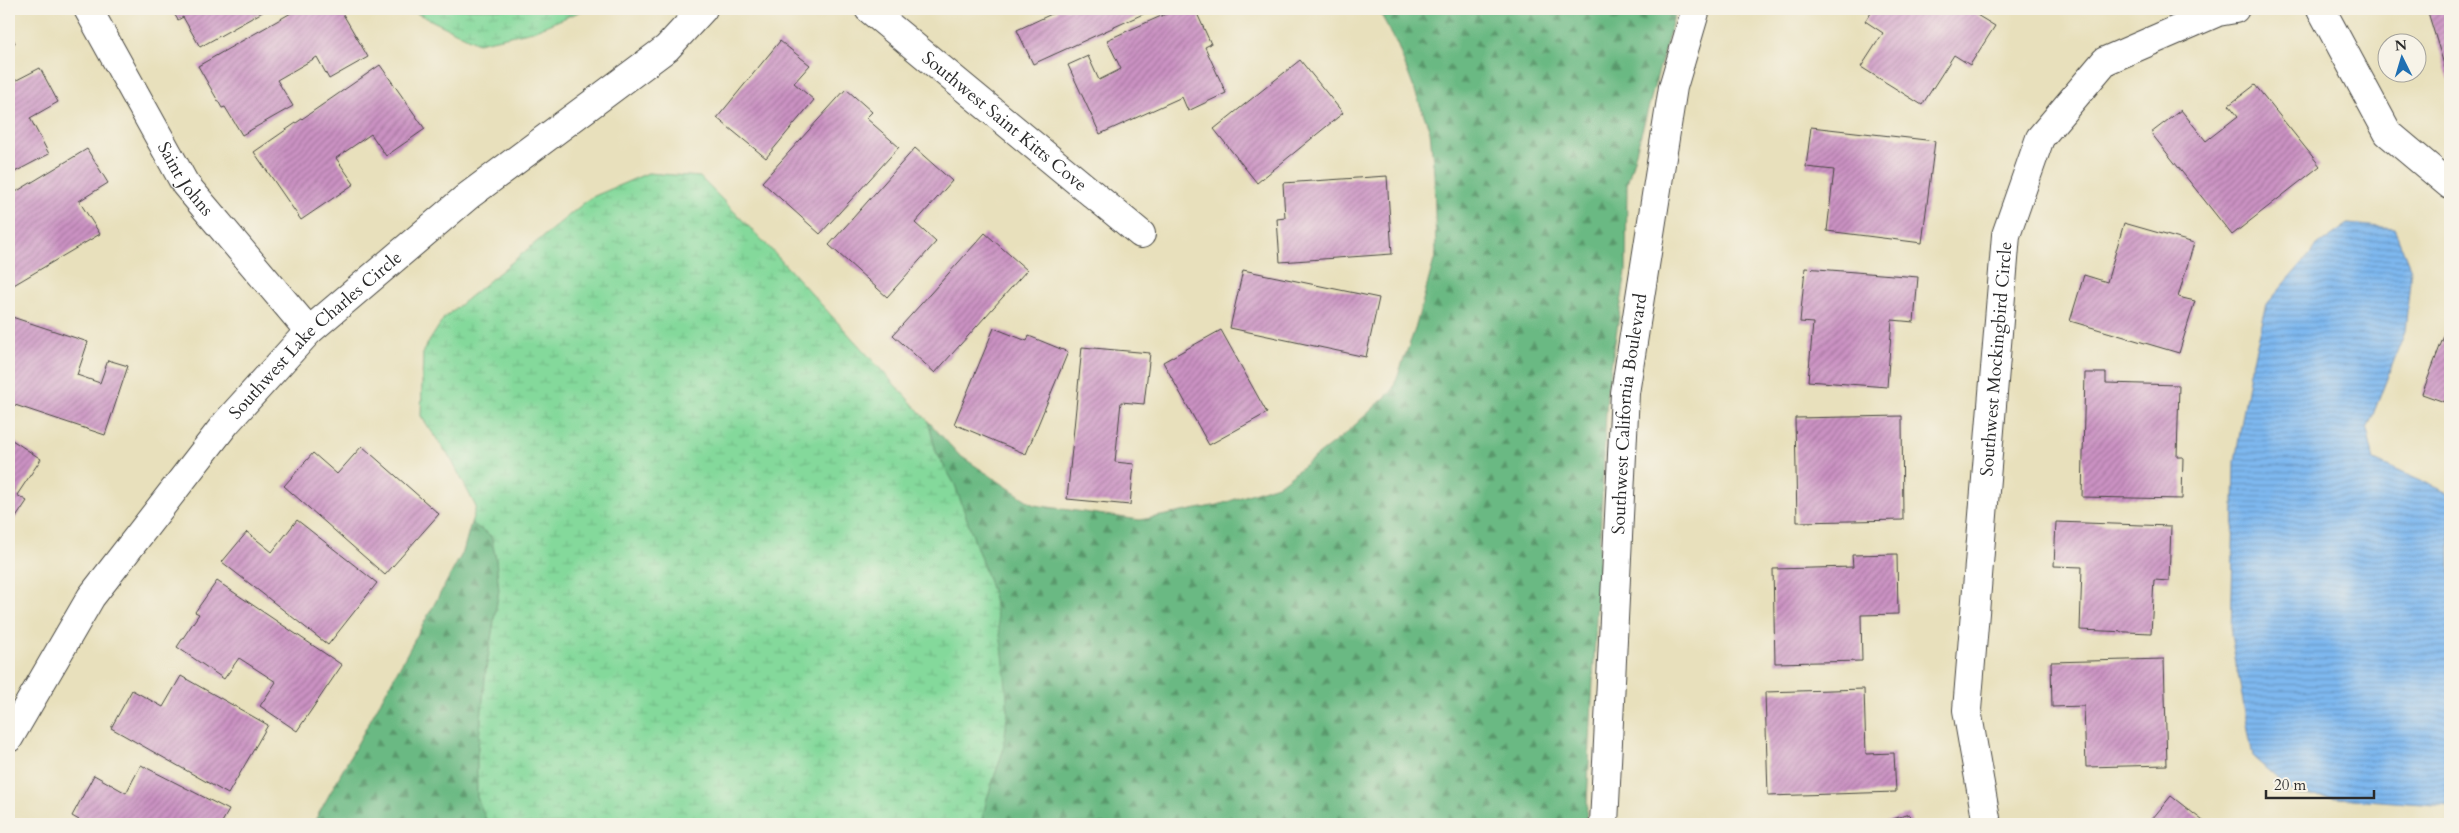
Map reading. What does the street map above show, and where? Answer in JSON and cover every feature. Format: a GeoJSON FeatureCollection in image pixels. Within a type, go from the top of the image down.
{"type":"FeatureCollection","features":[{"type":"Feature","properties":{"kind":"street","name":"Saint Johns"},"geometry":{"type":"LineString","coordinates":[[88,9],[185,184],[309,331]]}},
{"type":"Feature","properties":{"kind":"street","name":"Southwest Lake Charles Circle"},"geometry":{"type":"LineString","coordinates":[[9,738],[91,597],[226,423],[309,331],[468,196],[667,48],[703,9]]}},
{"type":"Feature","properties":{"kind":"street","name":"Southwest Saint Kitts Cove"},"geometry":{"type":"LineString","coordinates":[[869,9],[1141,234]]}},
{"type":"Feature","properties":{"kind":"street","name":"Southwest California Boulevard"},"geometry":{"type":"LineString","coordinates":[[1604,824],[1626,393],[1673,87],[1696,9]]}},
{"type":"Feature","properties":{"kind":"street","name":"Southwest Mockingbird Circle"},"geometry":{"type":"LineString","coordinates":[[1987,824],[1967,710],[2006,235],[2040,138],[2105,62],[2218,12],[2234,9]]}},
{"type":"Feature","properties":{"kind":"street"},"geometry":{"type":"LineString","coordinates":[[2321,9],[2388,133],[2450,185]]}},
{"type":"Feature","properties":{"kind":"green space"},"geometry":{"type":"Polygon","coordinates":[[[408,9],[586,9],[533,31],[478,43],[408,9]]]}},
{"type":"Feature","properties":{"kind":"green space"},"geometry":{"type":"Polygon","coordinates":[[[1378,9],[1676,9],[1627,184],[1626,272],[1607,392],[1586,824],[981,824],[987,798],[1003,751],[1008,711],[993,594],[955,485],[936,452],[928,421],[959,455],[1034,505],[1140,520],[1218,505],[1280,484],[1344,435],[1392,391],[1415,329],[1436,253],[1434,174],[1430,131],[1397,44],[1378,9]]]}},
{"type":"Feature","properties":{"kind":"green space"},"geometry":{"type":"Polygon","coordinates":[[[648,173],[700,177],[765,243],[928,421],[936,452],[955,485],[993,594],[1003,653],[1008,711],[1003,751],[987,798],[981,824],[488,824],[477,797],[477,758],[486,670],[499,590],[496,559],[491,536],[471,523],[476,507],[452,461],[421,416],[423,351],[444,318],[590,198],[648,173]]]}},
{"type":"Feature","properties":{"kind":"green space"},"geometry":{"type":"Polygon","coordinates":[[[471,523],[491,536],[496,559],[499,590],[486,670],[477,758],[477,797],[488,824],[313,824],[463,552],[471,523]]]}},
{"type":"Feature","properties":{"kind":"water"},"geometry":{"type":"Polygon","coordinates":[[[2348,224],[2394,228],[2411,270],[2405,332],[2367,430],[2374,460],[2450,494],[2450,806],[2296,795],[2253,757],[2231,635],[2235,462],[2250,372],[2267,304],[2317,246],[2348,224]]]}},
{"type":"Feature","properties":{"kind":"building"},"geometry":{"type":"Polygon","coordinates":[[[171,9],[268,9],[200,47],[183,17],[178,20],[171,9]]]}},
{"type":"Feature","properties":{"kind":"building"},"geometry":{"type":"Polygon","coordinates":[[[298,9],[340,9],[368,57],[329,79],[317,57],[277,80],[293,106],[242,135],[225,107],[222,108],[198,66],[298,9]]]}},
{"type":"Feature","properties":{"kind":"building"},"geometry":{"type":"Polygon","coordinates":[[[1057,9],[1154,9],[1033,64],[1017,30],[1058,11],[1057,9]]]}},
{"type":"Feature","properties":{"kind":"building"},"geometry":{"type":"Polygon","coordinates":[[[1177,9],[1195,9],[1211,44],[1205,47],[1226,93],[1188,111],[1182,97],[1100,134],[1068,65],[1088,56],[1099,80],[1121,69],[1107,40],[1177,9]]]}},
{"type":"Feature","properties":{"kind":"building"},"geometry":{"type":"Polygon","coordinates":[[[1873,9],[1967,9],[1995,26],[1970,65],[1954,55],[1922,105],[1861,67],[1883,33],[1865,21],[1873,9]]]}},
{"type":"Feature","properties":{"kind":"building"},"geometry":{"type":"Polygon","coordinates":[[[2427,9],[2450,9],[2450,84],[2427,9]]]}},
{"type":"Feature","properties":{"kind":"building"},"geometry":{"type":"Polygon","coordinates":[[[9,30],[15,43],[9,46],[9,30]]]}},
{"type":"Feature","properties":{"kind":"building"},"geometry":{"type":"Polygon","coordinates":[[[780,41],[810,65],[794,83],[814,100],[766,158],[717,118],[780,41]]]}},
{"type":"Feature","properties":{"kind":"building"},"geometry":{"type":"Polygon","coordinates":[[[1300,60],[1343,113],[1257,183],[1214,129],[1300,60]]]}},
{"type":"Feature","properties":{"kind":"building"},"geometry":{"type":"Polygon","coordinates":[[[380,65],[425,129],[386,156],[371,134],[336,158],[354,184],[301,220],[254,152],[380,65]]]}},
{"type":"Feature","properties":{"kind":"building"},"geometry":{"type":"Polygon","coordinates":[[[40,68],[58,102],[30,118],[49,154],[9,175],[9,84],[40,68]]]}},
{"type":"Feature","properties":{"kind":"building"},"geometry":{"type":"Polygon","coordinates":[[[2255,85],[2320,166],[2232,235],[2151,133],[2181,110],[2206,141],[2238,116],[2229,105],[2255,85]]]}},
{"type":"Feature","properties":{"kind":"building"},"geometry":{"type":"Polygon","coordinates":[[[846,89],[872,112],[866,118],[899,147],[820,234],[762,182],[846,89]]]}},
{"type":"Feature","properties":{"kind":"building"},"geometry":{"type":"Polygon","coordinates":[[[1811,127],[1935,141],[1922,243],[1827,231],[1834,170],[1806,167],[1811,127]]]}},
{"type":"Feature","properties":{"kind":"building"},"geometry":{"type":"Polygon","coordinates":[[[915,148],[952,181],[915,223],[936,242],[887,297],[829,245],[915,148]]]}},
{"type":"Feature","properties":{"kind":"building"},"geometry":{"type":"Polygon","coordinates":[[[87,149],[108,183],[79,201],[100,234],[12,286],[9,280],[9,196],[87,149]]]}},
{"type":"Feature","properties":{"kind":"building"},"geometry":{"type":"Polygon","coordinates":[[[1387,176],[1392,254],[1280,262],[1277,219],[1285,218],[1283,183],[1387,176]]]}},
{"type":"Feature","properties":{"kind":"building"},"geometry":{"type":"Polygon","coordinates":[[[2124,223],[2194,243],[2178,297],[2195,301],[2179,353],[2070,321],[2084,275],[2107,282],[2124,223]]]}},
{"type":"Feature","properties":{"kind":"building"},"geometry":{"type":"Polygon","coordinates":[[[985,233],[1027,270],[935,373],[893,335],[985,233]]]}},
{"type":"Feature","properties":{"kind":"building"},"geometry":{"type":"Polygon","coordinates":[[[1805,268],[1918,277],[1914,322],[1892,320],[1887,387],[1808,381],[1813,323],[1800,322],[1805,268]]]}},
{"type":"Feature","properties":{"kind":"building"},"geometry":{"type":"Polygon","coordinates":[[[1243,270],[1379,298],[1366,357],[1230,328],[1243,270]]]}},
{"type":"Feature","properties":{"kind":"building"},"geometry":{"type":"Polygon","coordinates":[[[9,316],[88,342],[77,375],[100,383],[108,360],[128,366],[105,435],[9,403],[9,316]]]}},
{"type":"Feature","properties":{"kind":"building"},"geometry":{"type":"Polygon","coordinates":[[[2450,320],[2450,404],[2422,394],[2450,320]]]}},
{"type":"Feature","properties":{"kind":"building"},"geometry":{"type":"Polygon","coordinates":[[[994,328],[1027,341],[1029,336],[1068,352],[1026,454],[954,424],[994,328]]]}},
{"type":"Feature","properties":{"kind":"building"},"geometry":{"type":"Polygon","coordinates":[[[1221,330],[1267,413],[1209,445],[1163,362],[1221,330]]]}},
{"type":"Feature","properties":{"kind":"building"},"geometry":{"type":"Polygon","coordinates":[[[1082,347],[1150,353],[1144,404],[1121,402],[1115,462],[1134,464],[1130,505],[1067,499],[1082,347]]]}},
{"type":"Feature","properties":{"kind":"building"},"geometry":{"type":"Polygon","coordinates":[[[2085,373],[2106,373],[2106,383],[2179,385],[2177,457],[2183,457],[2182,499],[2082,497],[2085,373]]]}},
{"type":"Feature","properties":{"kind":"building"},"geometry":{"type":"Polygon","coordinates":[[[1902,416],[1903,520],[1797,522],[1795,418],[1902,416]]]}},
{"type":"Feature","properties":{"kind":"building"},"geometry":{"type":"Polygon","coordinates":[[[9,438],[41,459],[17,495],[27,501],[9,528],[9,438]]]}},
{"type":"Feature","properties":{"kind":"building"},"geometry":{"type":"Polygon","coordinates":[[[362,446],[439,514],[385,575],[284,486],[313,453],[337,474],[362,446]]]}},
{"type":"Feature","properties":{"kind":"building"},"geometry":{"type":"Polygon","coordinates":[[[297,520],[377,583],[328,645],[222,562],[247,532],[272,552],[297,520]]]}},
{"type":"Feature","properties":{"kind":"building"},"geometry":{"type":"Polygon","coordinates":[[[2056,522],[2171,526],[2169,581],[2154,580],[2151,633],[2080,630],[2082,567],[2054,566],[2056,522]]]}},
{"type":"Feature","properties":{"kind":"building"},"geometry":{"type":"Polygon","coordinates":[[[1897,554],[1898,614],[1861,615],[1862,661],[1775,663],[1773,569],[1853,567],[1852,555],[1897,554]]]}},
{"type":"Feature","properties":{"kind":"building"},"geometry":{"type":"Polygon","coordinates":[[[217,581],[342,665],[297,731],[260,706],[276,682],[239,658],[224,679],[177,647],[199,614],[195,612],[217,581]]]}},
{"type":"Feature","properties":{"kind":"building"},"geometry":{"type":"Polygon","coordinates":[[[2164,659],[2167,765],[2086,767],[2084,706],[2052,707],[2051,662],[2164,659]]]}},
{"type":"Feature","properties":{"kind":"building"},"geometry":{"type":"Polygon","coordinates":[[[181,676],[268,725],[228,794],[111,728],[132,690],[163,707],[181,676]]]}},
{"type":"Feature","properties":{"kind":"building"},"geometry":{"type":"Polygon","coordinates":[[[1864,689],[1866,754],[1894,753],[1896,792],[1768,796],[1765,692],[1864,689]]]}},
{"type":"Feature","properties":{"kind":"building"},"geometry":{"type":"Polygon","coordinates":[[[141,765],[229,810],[221,824],[86,824],[72,816],[94,775],[126,793],[141,765]]]}},
{"type":"Feature","properties":{"kind":"building"},"geometry":{"type":"Polygon","coordinates":[[[2171,796],[2207,824],[2148,824],[2171,796]]]}},
{"type":"Feature","properties":{"kind":"building"},"geometry":{"type":"Polygon","coordinates":[[[1909,814],[1912,824],[1877,824],[1909,814]]]}}]}
